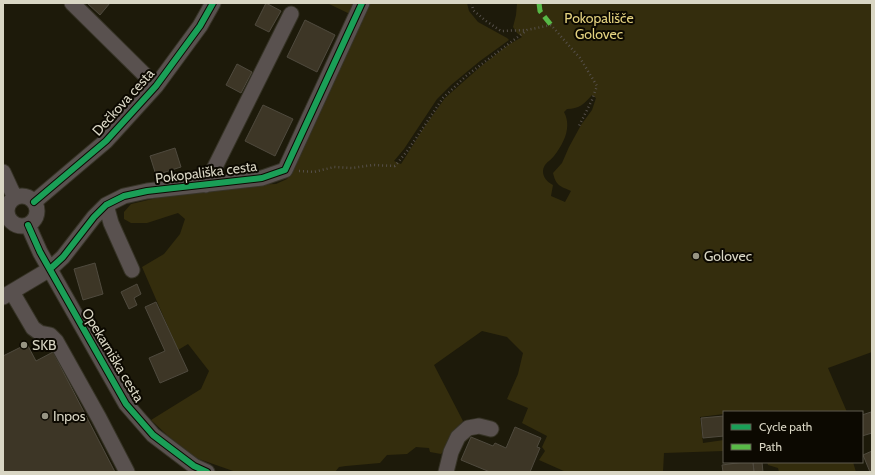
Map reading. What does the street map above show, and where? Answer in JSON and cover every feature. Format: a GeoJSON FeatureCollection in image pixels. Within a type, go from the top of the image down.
{"type":"FeatureCollection","features":[{"type":"Feature","properties":{"kind":"street"},"geometry":{"type":"LineString","coordinates":[[72,3],[156,86]]}},
{"type":"Feature","properties":{"kind":"street","name":"Dečkova cesta"},"geometry":{"type":"LineString","coordinates":[[34,202],[106,141],[156,86],[200,26],[213,3]]}},
{"type":"Feature","properties":{"kind":"street"},"geometry":{"type":"LineString","coordinates":[[285,170],[362,3]]}},
{"type":"Feature","properties":{"kind":"street"},"geometry":{"type":"LineString","coordinates":[[206,185],[291,14]]}},
{"type":"Feature","properties":{"kind":"street","name":"Pokopališka cesta"},"geometry":{"type":"LineString","coordinates":[[8,294],[50,269],[63,257],[94,217],[106,205],[124,196],[147,191],[262,178],[285,170]]}},
{"type":"Feature","properties":{"kind":"street"},"geometry":{"type":"LineString","coordinates":[[3,172],[15,198]]}},
{"type":"Feature","properties":{"kind":"street"},"geometry":{"type":"LineString","coordinates":[[20,196],[25,197],[34,202],[37,212],[36,217],[28,225],[19,226],[6,220],[7,209],[11,201],[15,198],[20,196]]}},
{"type":"Feature","properties":{"kind":"street"},"geometry":{"type":"LineString","coordinates":[[106,205],[110,224],[132,270]]}},
{"type":"Feature","properties":{"kind":"street","name":"Opekarniška cesta"},"geometry":{"type":"LineString","coordinates":[[28,225],[40,252],[126,404],[153,435],[194,466],[207,472]]}},
{"type":"Feature","properties":{"kind":"street"},"geometry":{"type":"LineString","coordinates":[[8,294],[33,328],[40,333],[50,335],[56,341],[127,472]]}},
{"type":"Feature","properties":{"kind":"street"},"geometry":{"type":"LineString","coordinates":[[446,472],[451,452],[458,437],[468,428],[479,426],[490,429]]}},
{"type":"Feature","properties":{"kind":"path"},"geometry":{"type":"LineString","coordinates":[[472,3],[473,10],[501,31],[527,30],[551,25],[580,58],[597,86],[592,100],[578,126]]}},
{"type":"Feature","properties":{"kind":"path"},"geometry":{"type":"LineString","coordinates":[[285,170],[314,172],[334,167],[352,168],[374,165],[395,166],[408,150],[443,98],[466,76],[527,30]]}},
{"type":"Feature","properties":{"kind":"green space","name":"Pokopališče Golovec"},"geometry":{"type":"Polygon","coordinates":[[[327,3],[467,3],[469,11],[478,22],[509,40],[480,61],[451,85],[437,99],[404,149],[394,161],[401,164],[445,98],[480,67],[508,45],[522,37],[513,27],[517,3],[872,3],[872,352],[828,368],[847,411],[723,411],[723,414],[700,417],[703,443],[723,440],[723,451],[664,453],[663,472],[566,472],[539,460],[545,451],[542,447],[547,436],[522,423],[528,408],[507,399],[518,374],[523,353],[507,337],[482,331],[434,365],[463,421],[451,434],[446,449],[441,454],[430,452],[429,448],[416,447],[407,454],[387,455],[380,463],[339,467],[335,472],[236,472],[196,458],[151,420],[201,389],[209,371],[188,344],[178,350],[142,267],[164,254],[180,234],[185,219],[178,213],[147,223],[131,223],[124,219],[124,212],[131,204],[165,196],[247,185],[276,184],[287,179],[296,164],[350,43],[352,15],[327,3]],[[592,95],[581,105],[575,108],[567,109],[564,112],[567,123],[566,135],[558,151],[546,164],[543,171],[544,176],[553,185],[551,196],[565,202],[571,191],[557,183],[553,173],[562,163],[581,125],[592,110],[596,98],[592,95]]]}},
{"type":"Feature","properties":{"kind":"green space"},"geometry":{"type":"Polygon","coordinates":[[[767,463],[853,463],[856,472],[779,472],[778,468],[768,465],[767,463]]]}},
{"type":"Feature","properties":{"kind":"building"},"geometry":{"type":"Polygon","coordinates":[[[87,3],[110,3],[100,15],[87,3]]]}},
{"type":"Feature","properties":{"kind":"building"},"geometry":{"type":"Polygon","coordinates":[[[266,3],[281,11],[269,32],[255,25],[266,3]]]}},
{"type":"Feature","properties":{"kind":"building"},"geometry":{"type":"Polygon","coordinates":[[[305,20],[335,35],[317,72],[287,57],[305,20]]]}},
{"type":"Feature","properties":{"kind":"building"},"geometry":{"type":"Polygon","coordinates":[[[237,64],[252,72],[241,93],[226,85],[237,64]]]}},
{"type":"Feature","properties":{"kind":"building"},"geometry":{"type":"Polygon","coordinates":[[[263,105],[293,119],[275,156],[245,141],[263,105]]]}},
{"type":"Feature","properties":{"kind":"building"},"geometry":{"type":"Polygon","coordinates":[[[175,148],[181,167],[156,175],[150,156],[175,148]]]}},
{"type":"Feature","properties":{"kind":"building"},"geometry":{"type":"Polygon","coordinates":[[[95,263],[103,294],[83,300],[74,269],[95,263]]]}},
{"type":"Feature","properties":{"kind":"building"},"geometry":{"type":"Polygon","coordinates":[[[137,284],[141,294],[134,298],[137,305],[129,309],[121,292],[137,284]]]}},
{"type":"Feature","properties":{"kind":"building"},"geometry":{"type":"Polygon","coordinates":[[[156,302],[188,371],[160,383],[149,358],[165,351],[145,307],[156,302]]]}},
{"type":"Feature","properties":{"kind":"building","name":"Inpos"},"geometry":{"type":"Polygon","coordinates":[[[27,344],[36,361],[53,352],[115,472],[3,472],[3,356],[27,344]]]}},
{"type":"Feature","properties":{"kind":"building"},"geometry":{"type":"Polygon","coordinates":[[[871,412],[872,433],[863,436],[863,415],[871,412]]]}},
{"type":"Feature","properties":{"kind":"building"},"geometry":{"type":"Polygon","coordinates":[[[723,416],[723,436],[703,438],[701,418],[723,416]]]}},
{"type":"Feature","properties":{"kind":"building"},"geometry":{"type":"Polygon","coordinates":[[[515,427],[541,438],[537,447],[540,448],[530,472],[490,472],[461,460],[471,437],[493,446],[495,443],[506,448],[515,427]]]}},
{"type":"Feature","properties":{"kind":"building"},"geometry":{"type":"Polygon","coordinates":[[[872,451],[872,472],[870,472],[863,455],[872,451]]]}},
{"type":"Feature","properties":{"kind":"building"},"geometry":{"type":"Polygon","coordinates":[[[753,463],[754,472],[723,472],[722,465],[753,463]]]}},
{"type":"Feature","properties":{"kind":"building"},"geometry":{"type":"Polygon","coordinates":[[[753,463],[762,463],[763,472],[754,472],[753,463]]]}},
{"type":"Feature","properties":{"kind":"marked path"},"geometry":{"type":"LineString","coordinates":[[539,3],[540,11],[551,25]]}},
{"type":"Feature","properties":{"kind":"cycle path"},"geometry":{"type":"LineString","coordinates":[[34,202],[106,141],[156,86],[200,26],[213,3]]}},
{"type":"Feature","properties":{"kind":"cycle path"},"geometry":{"type":"LineString","coordinates":[[50,269],[63,257],[94,217],[106,205],[124,196],[147,191],[262,178],[285,170],[362,3]]}},
{"type":"Feature","properties":{"kind":"cycle path"},"geometry":{"type":"LineString","coordinates":[[28,225],[40,252],[126,404],[153,435],[194,466],[207,472]]}},
{"type":"Feature","properties":{"kind":"place","name":"Golovec"},"geometry":{"type":"Point","coordinates":[696,256]}},
{"type":"Feature","properties":{"kind":"place","name":"SKB"},"geometry":{"type":"Point","coordinates":[24,345]}},
{"type":"Feature","properties":{"kind":"place","name":"Inpos"},"geometry":{"type":"Point","coordinates":[45,416]}}]}
